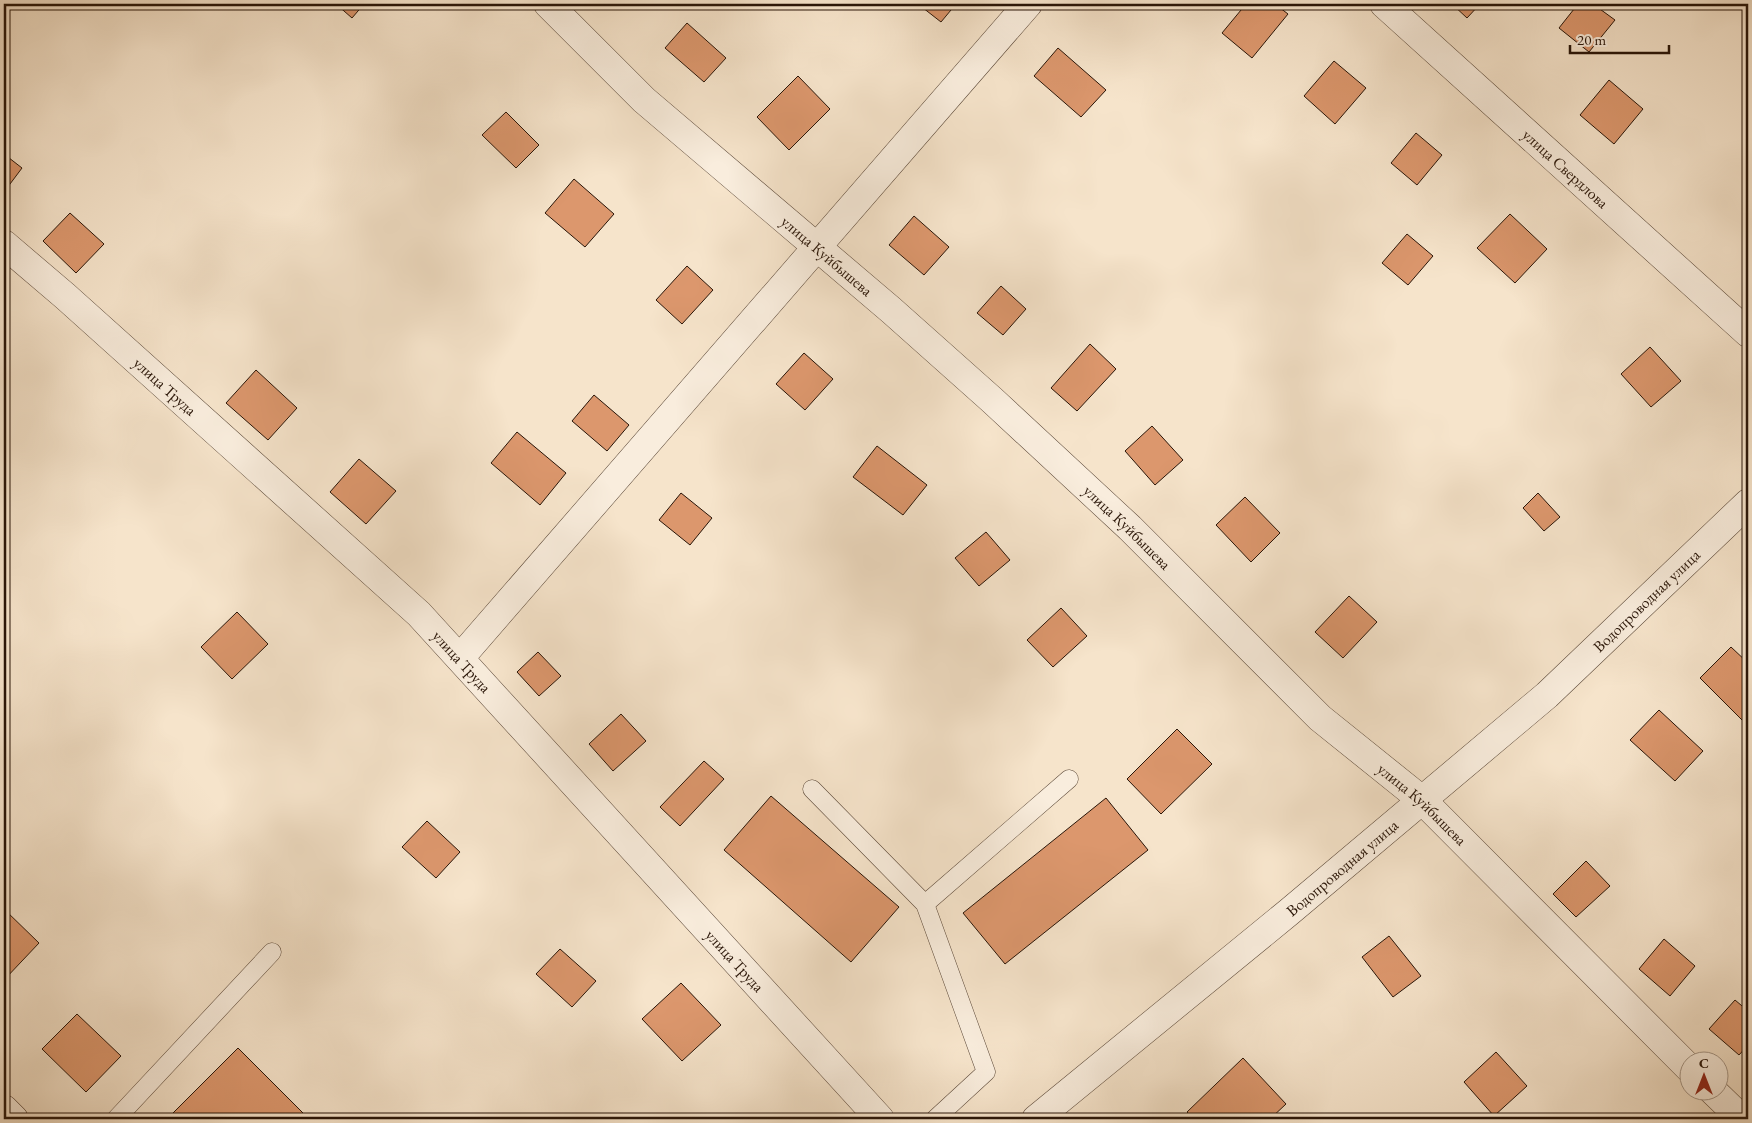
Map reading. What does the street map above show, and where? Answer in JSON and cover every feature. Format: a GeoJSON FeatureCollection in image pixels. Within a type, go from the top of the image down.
{"type":"FeatureCollection","features":[{"type":"Feature","properties":{"kind":"street","name":"улица Куйбышева"},"geometry":{"type":"LineString","coordinates":[[548,4],[644,100],[985,393],[1130,528],[1320,718],[1422,800],[1680,1059]]}},
{"type":"Feature","properties":{"kind":"street"},"geometry":{"type":"LineString","coordinates":[[460,658],[1028,4]]}},
{"type":"Feature","properties":{"kind":"street","name":"улица Свердлова"},"geometry":{"type":"LineString","coordinates":[[1384,4],[1748,333]]}},
{"type":"Feature","properties":{"kind":"street","name":"улица Труда"},"geometry":{"type":"LineString","coordinates":[[4,244],[65,296],[419,614],[880,1119]]}},
{"type":"Feature","properties":{"kind":"street","name":"Водопроводная улица"},"geometry":{"type":"LineString","coordinates":[[1036,1119],[1274,925],[1547,695],[1748,503]]}},
{"type":"Feature","properties":{"kind":"street"},"geometry":{"type":"LineString","coordinates":[[1722,1100],[1742,1119]]}},
{"type":"Feature","properties":{"kind":"street"},"geometry":{"type":"LineString","coordinates":[[4,1109],[14,1119]]}},
{"type":"Feature","properties":{"kind":"lane"},"geometry":{"type":"LineString","coordinates":[[925,904],[1068,779]]}},
{"type":"Feature","properties":{"kind":"lane"},"geometry":{"type":"LineString","coordinates":[[812,789],[925,904],[986,1072],[935,1119]]}},
{"type":"Feature","properties":{"kind":"lane"},"geometry":{"type":"LineString","coordinates":[[116,1119],[272,952]]}},
{"type":"Feature","properties":{"kind":"building"},"geometry":{"type":"Polygon","coordinates":[[[336,4],[364,4],[352,18],[336,4]]]}},
{"type":"Feature","properties":{"kind":"building"},"geometry":{"type":"Polygon","coordinates":[[[918,4],[956,4],[941,22],[918,4]]]}},
{"type":"Feature","properties":{"kind":"building"},"geometry":{"type":"Polygon","coordinates":[[[1246,4],[1275,4],[1288,14],[1252,58],[1222,33],[1246,4]]]}},
{"type":"Feature","properties":{"kind":"building"},"geometry":{"type":"Polygon","coordinates":[[[1452,4],[1480,4],[1467,18],[1452,4]]]}},
{"type":"Feature","properties":{"kind":"building"},"geometry":{"type":"Polygon","coordinates":[[[1578,4],[1593,4],[1615,20],[1589,52],[1559,28],[1578,4]]]}},
{"type":"Feature","properties":{"kind":"building"},"geometry":{"type":"Polygon","coordinates":[[[687,23],[726,58],[704,82],[665,48],[687,23]]]}},
{"type":"Feature","properties":{"kind":"building"},"geometry":{"type":"Polygon","coordinates":[[[1058,48],[1106,90],[1081,117],[1034,76],[1058,48]]]}},
{"type":"Feature","properties":{"kind":"building"},"geometry":{"type":"Polygon","coordinates":[[[1334,61],[1366,88],[1335,124],[1304,96],[1334,61]]]}},
{"type":"Feature","properties":{"kind":"building"},"geometry":{"type":"Polygon","coordinates":[[[798,76],[830,109],[789,150],[757,117],[798,76]]]}},
{"type":"Feature","properties":{"kind":"building"},"geometry":{"type":"Polygon","coordinates":[[[1609,80],[1643,109],[1614,144],[1580,115],[1609,80]]]}},
{"type":"Feature","properties":{"kind":"building"},"geometry":{"type":"Polygon","coordinates":[[[506,112],[539,145],[516,168],[482,135],[506,112]]]}},
{"type":"Feature","properties":{"kind":"building"},"geometry":{"type":"Polygon","coordinates":[[[1416,133],[1442,155],[1417,185],[1391,163],[1416,133]]]}},
{"type":"Feature","properties":{"kind":"building"},"geometry":{"type":"Polygon","coordinates":[[[4,154],[22,168],[4,192],[4,154]]]}},
{"type":"Feature","properties":{"kind":"building"},"geometry":{"type":"Polygon","coordinates":[[[574,179],[614,214],[585,247],[545,213],[574,179]]]}},
{"type":"Feature","properties":{"kind":"building"},"geometry":{"type":"Polygon","coordinates":[[[70,213],[104,244],[76,273],[43,241],[70,213]]]}},
{"type":"Feature","properties":{"kind":"building"},"geometry":{"type":"Polygon","coordinates":[[[1510,214],[1547,249],[1515,283],[1477,248],[1510,214]]]}},
{"type":"Feature","properties":{"kind":"building"},"geometry":{"type":"Polygon","coordinates":[[[914,216],[949,247],[924,275],[889,245],[914,216]]]}},
{"type":"Feature","properties":{"kind":"building"},"geometry":{"type":"Polygon","coordinates":[[[1407,234],[1433,256],[1408,285],[1382,263],[1407,234]]]}},
{"type":"Feature","properties":{"kind":"building"},"geometry":{"type":"Polygon","coordinates":[[[1748,241],[1748,252],[1743,247],[1748,241]]]}},
{"type":"Feature","properties":{"kind":"building"},"geometry":{"type":"Polygon","coordinates":[[[687,266],[713,290],[682,324],[656,300],[687,266]]]}},
{"type":"Feature","properties":{"kind":"building"},"geometry":{"type":"Polygon","coordinates":[[[1001,286],[1026,309],[1003,335],[977,313],[1001,286]]]}},
{"type":"Feature","properties":{"kind":"building"},"geometry":{"type":"Polygon","coordinates":[[[1090,344],[1116,369],[1077,411],[1051,388],[1090,344]]]}},
{"type":"Feature","properties":{"kind":"building"},"geometry":{"type":"Polygon","coordinates":[[[1650,347],[1681,381],[1651,407],[1621,374],[1650,347]]]}},
{"type":"Feature","properties":{"kind":"building"},"geometry":{"type":"Polygon","coordinates":[[[804,353],[833,379],[805,410],[776,384],[804,353]]]}},
{"type":"Feature","properties":{"kind":"building"},"geometry":{"type":"Polygon","coordinates":[[[256,370],[297,408],[268,440],[226,403],[256,370]]]}},
{"type":"Feature","properties":{"kind":"building"},"geometry":{"type":"Polygon","coordinates":[[[594,395],[629,425],[607,451],[572,421],[594,395]]]}},
{"type":"Feature","properties":{"kind":"building"},"geometry":{"type":"Polygon","coordinates":[[[1152,426],[1183,460],[1155,485],[1125,451],[1152,426]]]}},
{"type":"Feature","properties":{"kind":"building"},"geometry":{"type":"Polygon","coordinates":[[[517,432],[566,473],[540,505],[491,463],[517,432]]]}},
{"type":"Feature","properties":{"kind":"building"},"geometry":{"type":"Polygon","coordinates":[[[877,446],[927,485],[903,515],[853,477],[877,446]]]}},
{"type":"Feature","properties":{"kind":"building"},"geometry":{"type":"Polygon","coordinates":[[[359,459],[396,491],[366,524],[330,492],[359,459]]]}},
{"type":"Feature","properties":{"kind":"building"},"geometry":{"type":"Polygon","coordinates":[[[681,493],[712,518],[690,545],[659,520],[681,493]]]}},
{"type":"Feature","properties":{"kind":"building"},"geometry":{"type":"Polygon","coordinates":[[[1538,493],[1560,517],[1544,531],[1523,508],[1538,493]]]}},
{"type":"Feature","properties":{"kind":"building"},"geometry":{"type":"Polygon","coordinates":[[[1245,497],[1280,533],[1251,562],[1216,525],[1245,497]]]}},
{"type":"Feature","properties":{"kind":"building"},"geometry":{"type":"Polygon","coordinates":[[[986,532],[1010,560],[979,586],[955,558],[986,532]]]}},
{"type":"Feature","properties":{"kind":"building"},"geometry":{"type":"Polygon","coordinates":[[[1349,596],[1377,622],[1343,658],[1315,632],[1349,596]]]}},
{"type":"Feature","properties":{"kind":"building"},"geometry":{"type":"Polygon","coordinates":[[[1061,608],[1087,636],[1053,667],[1027,640],[1061,608]]]}},
{"type":"Feature","properties":{"kind":"building"},"geometry":{"type":"Polygon","coordinates":[[[237,612],[268,644],[232,679],[201,647],[237,612]]]}},
{"type":"Feature","properties":{"kind":"building"},"geometry":{"type":"Polygon","coordinates":[[[1731,647],[1748,663],[1748,726],[1700,678],[1731,647]]]}},
{"type":"Feature","properties":{"kind":"building"},"geometry":{"type":"Polygon","coordinates":[[[538,652],[561,676],[539,696],[517,672],[538,652]]]}},
{"type":"Feature","properties":{"kind":"building"},"geometry":{"type":"Polygon","coordinates":[[[1659,710],[1703,751],[1675,781],[1630,740],[1659,710]]]}},
{"type":"Feature","properties":{"kind":"building"},"geometry":{"type":"Polygon","coordinates":[[[621,714],[646,741],[613,771],[589,744],[621,714]]]}},
{"type":"Feature","properties":{"kind":"building"},"geometry":{"type":"Polygon","coordinates":[[[1177,729],[1212,764],[1161,814],[1127,779],[1177,729]]]}},
{"type":"Feature","properties":{"kind":"building"},"geometry":{"type":"Polygon","coordinates":[[[704,761],[724,779],[680,826],[660,807],[704,761]]]}},
{"type":"Feature","properties":{"kind":"building"},"geometry":{"type":"Polygon","coordinates":[[[771,796],[899,907],[851,962],[724,850],[771,796]]]}},
{"type":"Feature","properties":{"kind":"building"},"geometry":{"type":"Polygon","coordinates":[[[1106,798],[1148,850],[1005,964],[963,913],[1106,798]]]}},
{"type":"Feature","properties":{"kind":"building"},"geometry":{"type":"Polygon","coordinates":[[[427,821],[460,852],[436,878],[402,847],[427,821]]]}},
{"type":"Feature","properties":{"kind":"building"},"geometry":{"type":"Polygon","coordinates":[[[1586,861],[1610,886],[1576,917],[1553,894],[1586,861]]]}},
{"type":"Feature","properties":{"kind":"building"},"geometry":{"type":"Polygon","coordinates":[[[4,909],[39,943],[4,980],[4,909]]]}},
{"type":"Feature","properties":{"kind":"building"},"geometry":{"type":"Polygon","coordinates":[[[1389,936],[1421,976],[1393,997],[1362,957],[1389,936]]]}},
{"type":"Feature","properties":{"kind":"building"},"geometry":{"type":"Polygon","coordinates":[[[1664,939],[1695,966],[1670,996],[1639,969],[1664,939]]]}},
{"type":"Feature","properties":{"kind":"building"},"geometry":{"type":"Polygon","coordinates":[[[560,949],[596,981],[572,1007],[536,974],[560,949]]]}},
{"type":"Feature","properties":{"kind":"building"},"geometry":{"type":"Polygon","coordinates":[[[681,983],[721,1025],[682,1061],[642,1019],[681,983]]]}},
{"type":"Feature","properties":{"kind":"building"},"geometry":{"type":"Polygon","coordinates":[[[1735,1000],[1748,1011],[1748,1045],[1739,1055],[1709,1029],[1735,1000]]]}},
{"type":"Feature","properties":{"kind":"building"},"geometry":{"type":"Polygon","coordinates":[[[77,1014],[121,1056],[86,1092],[42,1049],[77,1014]]]}},
{"type":"Feature","properties":{"kind":"building"},"geometry":{"type":"Polygon","coordinates":[[[238,1048],[309,1119],[167,1119],[238,1048]]]}},
{"type":"Feature","properties":{"kind":"building"},"geometry":{"type":"Polygon","coordinates":[[[1496,1052],[1527,1086],[1494,1116],[1464,1082],[1496,1052]]]}},
{"type":"Feature","properties":{"kind":"building"},"geometry":{"type":"Polygon","coordinates":[[[1243,1058],[1286,1104],[1270,1119],[1194,1119],[1187,1112],[1243,1058]]]}}]}
